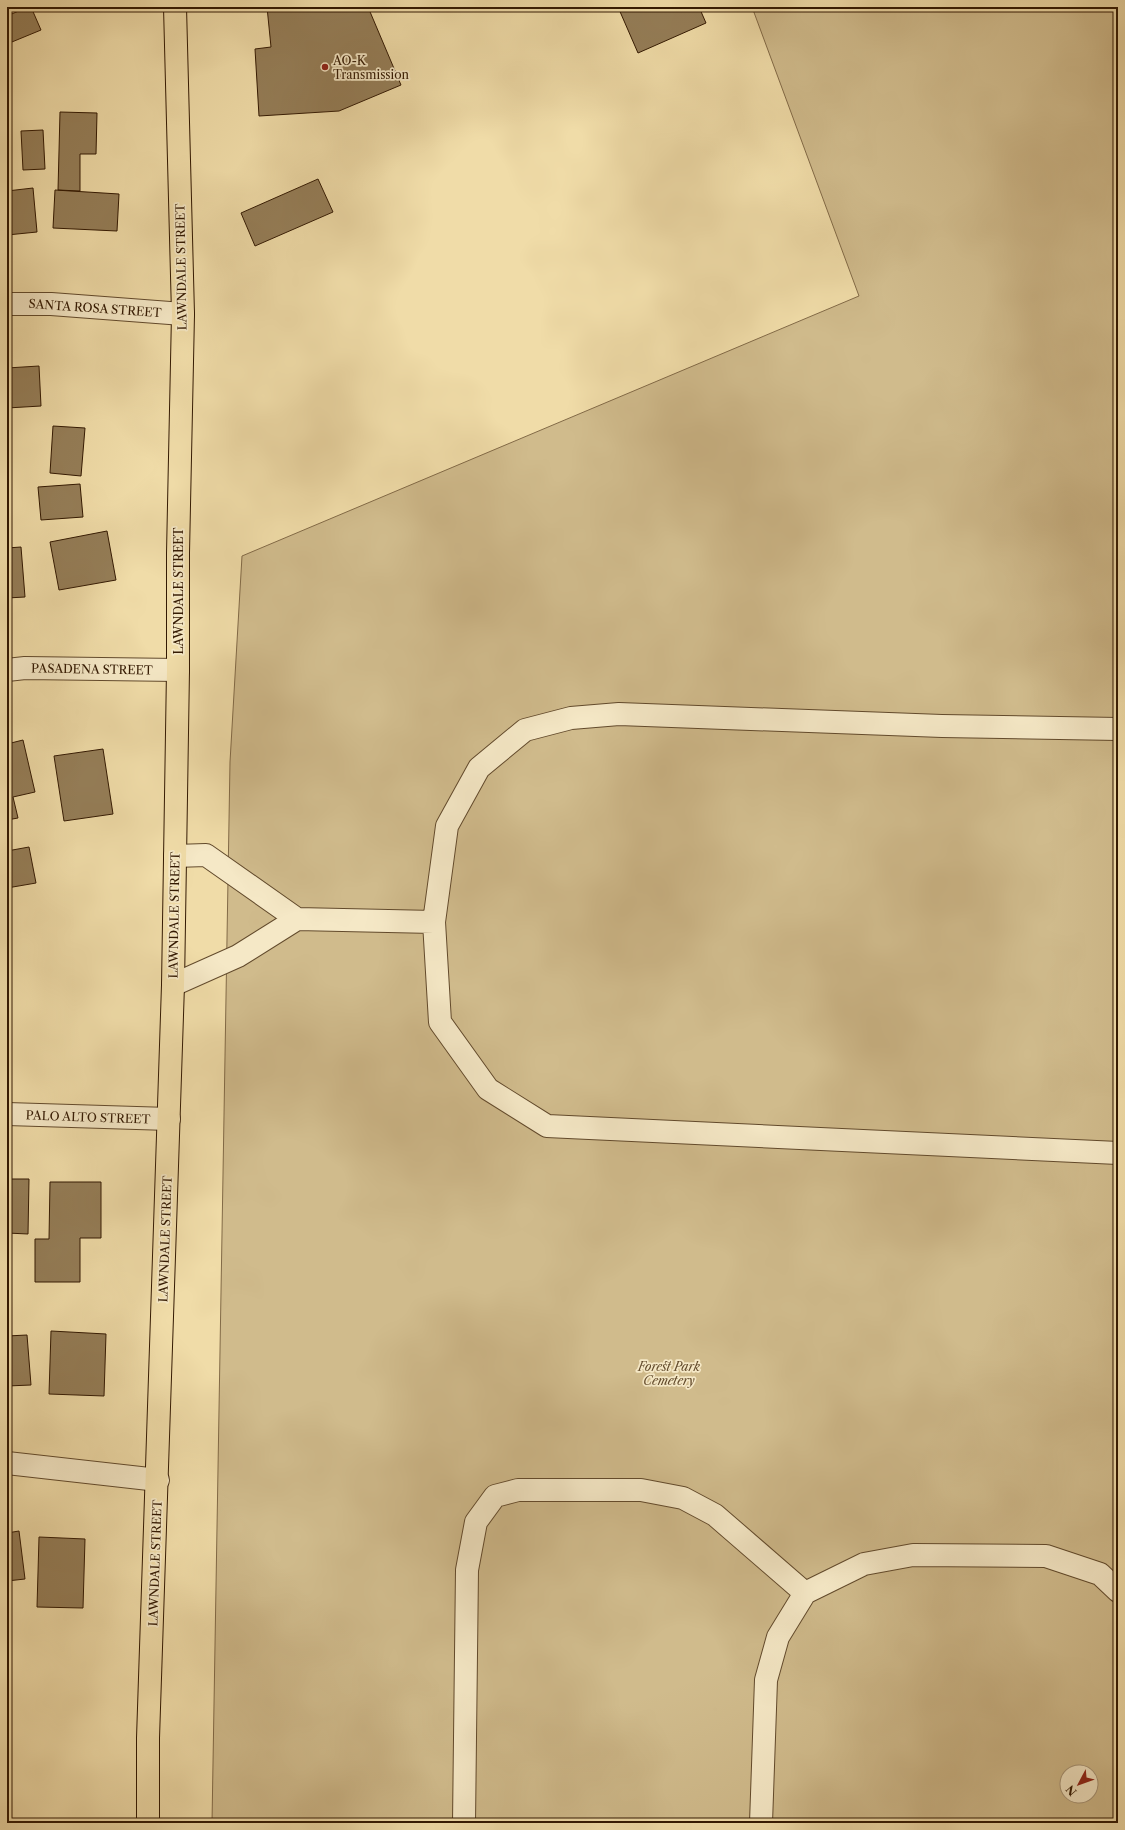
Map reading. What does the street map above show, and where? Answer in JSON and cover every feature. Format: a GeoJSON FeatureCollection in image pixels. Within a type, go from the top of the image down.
{"type":"FeatureCollection","features":[{"type":"Feature","properties":{"kind":"main road","name":"LAWNDALE STREET"},"geometry":{"type":"LineString","coordinates":[[148,1823],[148,1738],[158,1480],[173,985],[178,670],[178,553],[183,314],[175,7]]}},
{"type":"Feature","properties":{"kind":"street","name":"SANTA ROSA STREET"},"geometry":{"type":"LineString","coordinates":[[7,304],[51,304],[183,314]]}},
{"type":"Feature","properties":{"kind":"street","name":"PASADENA STREET"},"geometry":{"type":"LineString","coordinates":[[7,670],[25,668],[178,670]]}},
{"type":"Feature","properties":{"kind":"street"},"geometry":{"type":"LineString","coordinates":[[1118,729],[942,726],[618,714],[571,718],[525,730],[479,768],[446,826],[434,922],[440,1022],[488,1089],[547,1126],[1118,1153]]}},
{"type":"Feature","properties":{"kind":"street"},"geometry":{"type":"LineString","coordinates":[[175,856],[206,855],[297,919]]}},
{"type":"Feature","properties":{"kind":"street"},"geometry":{"type":"LineString","coordinates":[[173,985],[238,956],[297,919],[434,922]]}},
{"type":"Feature","properties":{"kind":"street","name":"PALO ALTO STREET"},"geometry":{"type":"LineString","coordinates":[[7,1114],[168,1119]]}},
{"type":"Feature","properties":{"kind":"street"},"geometry":{"type":"LineString","coordinates":[[7,1463],[158,1480]]}},
{"type":"Feature","properties":{"kind":"street"},"geometry":{"type":"LineString","coordinates":[[464,1823],[468,1570],[476,1522],[495,1496],[518,1490],[640,1490],[683,1498],[715,1515],[805,1593]]}},
{"type":"Feature","properties":{"kind":"street"},"geometry":{"type":"LineString","coordinates":[[761,1823],[766,1680],[778,1637],[805,1593],[864,1564],[913,1555],[1046,1556],[1100,1574],[1118,1591]]}},
{"type":"Feature","properties":{"kind":"green space","name":"Forest Park Cemetery"},"geometry":{"type":"Polygon","coordinates":[[[752,7],[1118,7],[1118,1823],[212,1823],[230,762],[242,556],[859,296],[752,7]]]}},
{"type":"Feature","properties":{"kind":"building"},"geometry":{"type":"Polygon","coordinates":[[[31,7],[41,30],[7,44],[7,16],[31,7]]]}},
{"type":"Feature","properties":{"kind":"building","name":"AO-K Transmission"},"geometry":{"type":"Polygon","coordinates":[[[267,7],[368,7],[401,85],[339,111],[259,116],[255,49],[271,47],[267,7]]]}},
{"type":"Feature","properties":{"kind":"building"},"geometry":{"type":"Polygon","coordinates":[[[618,7],[699,7],[706,23],[638,53],[618,7]]]}},
{"type":"Feature","properties":{"kind":"building"},"geometry":{"type":"Polygon","coordinates":[[[60,112],[97,113],[96,154],[80,154],[80,191],[58,190],[60,112]]]}},
{"type":"Feature","properties":{"kind":"building"},"geometry":{"type":"Polygon","coordinates":[[[43,130],[45,169],[23,170],[21,131],[43,130]]]}},
{"type":"Feature","properties":{"kind":"building"},"geometry":{"type":"Polygon","coordinates":[[[318,179],[333,212],[255,246],[241,213],[318,179]]]}},
{"type":"Feature","properties":{"kind":"building"},"geometry":{"type":"Polygon","coordinates":[[[33,188],[37,232],[7,235],[7,191],[33,188]]]}},
{"type":"Feature","properties":{"kind":"building"},"geometry":{"type":"Polygon","coordinates":[[[55,190],[119,194],[117,231],[53,228],[55,190]]]}},
{"type":"Feature","properties":{"kind":"building"},"geometry":{"type":"Polygon","coordinates":[[[39,366],[41,406],[7,408],[7,368],[39,366]]]}},
{"type":"Feature","properties":{"kind":"building"},"geometry":{"type":"Polygon","coordinates":[[[53,426],[85,428],[81,476],[50,473],[53,426]]]}},
{"type":"Feature","properties":{"kind":"building"},"geometry":{"type":"Polygon","coordinates":[[[80,484],[83,517],[41,520],[38,487],[80,484]]]}},
{"type":"Feature","properties":{"kind":"building"},"geometry":{"type":"Polygon","coordinates":[[[107,531],[116,580],[59,590],[50,542],[107,531]]]}},
{"type":"Feature","properties":{"kind":"building"},"geometry":{"type":"Polygon","coordinates":[[[21,547],[25,597],[7,598],[7,548],[21,547]]]}},
{"type":"Feature","properties":{"kind":"building"},"geometry":{"type":"Polygon","coordinates":[[[23,740],[35,792],[13,797],[18,818],[7,820],[7,744],[23,740]]]}},
{"type":"Feature","properties":{"kind":"building"},"geometry":{"type":"Polygon","coordinates":[[[103,749],[113,814],[64,821],[54,756],[103,749]]]}},
{"type":"Feature","properties":{"kind":"building"},"geometry":{"type":"Polygon","coordinates":[[[29,847],[36,883],[7,888],[7,851],[29,847]]]}},
{"type":"Feature","properties":{"kind":"building"},"geometry":{"type":"Polygon","coordinates":[[[7,1179],[29,1179],[28,1234],[7,1233],[7,1179]]]}},
{"type":"Feature","properties":{"kind":"building"},"geometry":{"type":"Polygon","coordinates":[[[50,1182],[101,1182],[101,1238],[80,1238],[80,1282],[35,1282],[35,1239],[49,1239],[50,1182]]]}},
{"type":"Feature","properties":{"kind":"building"},"geometry":{"type":"Polygon","coordinates":[[[51,1331],[106,1334],[104,1396],[49,1394],[51,1331]]]}},
{"type":"Feature","properties":{"kind":"building"},"geometry":{"type":"Polygon","coordinates":[[[27,1335],[31,1385],[7,1386],[7,1336],[27,1335]]]}},
{"type":"Feature","properties":{"kind":"building"},"geometry":{"type":"Polygon","coordinates":[[[19,1531],[25,1579],[7,1581],[7,1533],[19,1531]]]}},
{"type":"Feature","properties":{"kind":"building"},"geometry":{"type":"Polygon","coordinates":[[[39,1537],[85,1539],[83,1608],[37,1607],[39,1537]]]}},
{"type":"Feature","properties":{"kind":"place","name":"AO-K Transmission"},"geometry":{"type":"Point","coordinates":[325,67]}}]}
